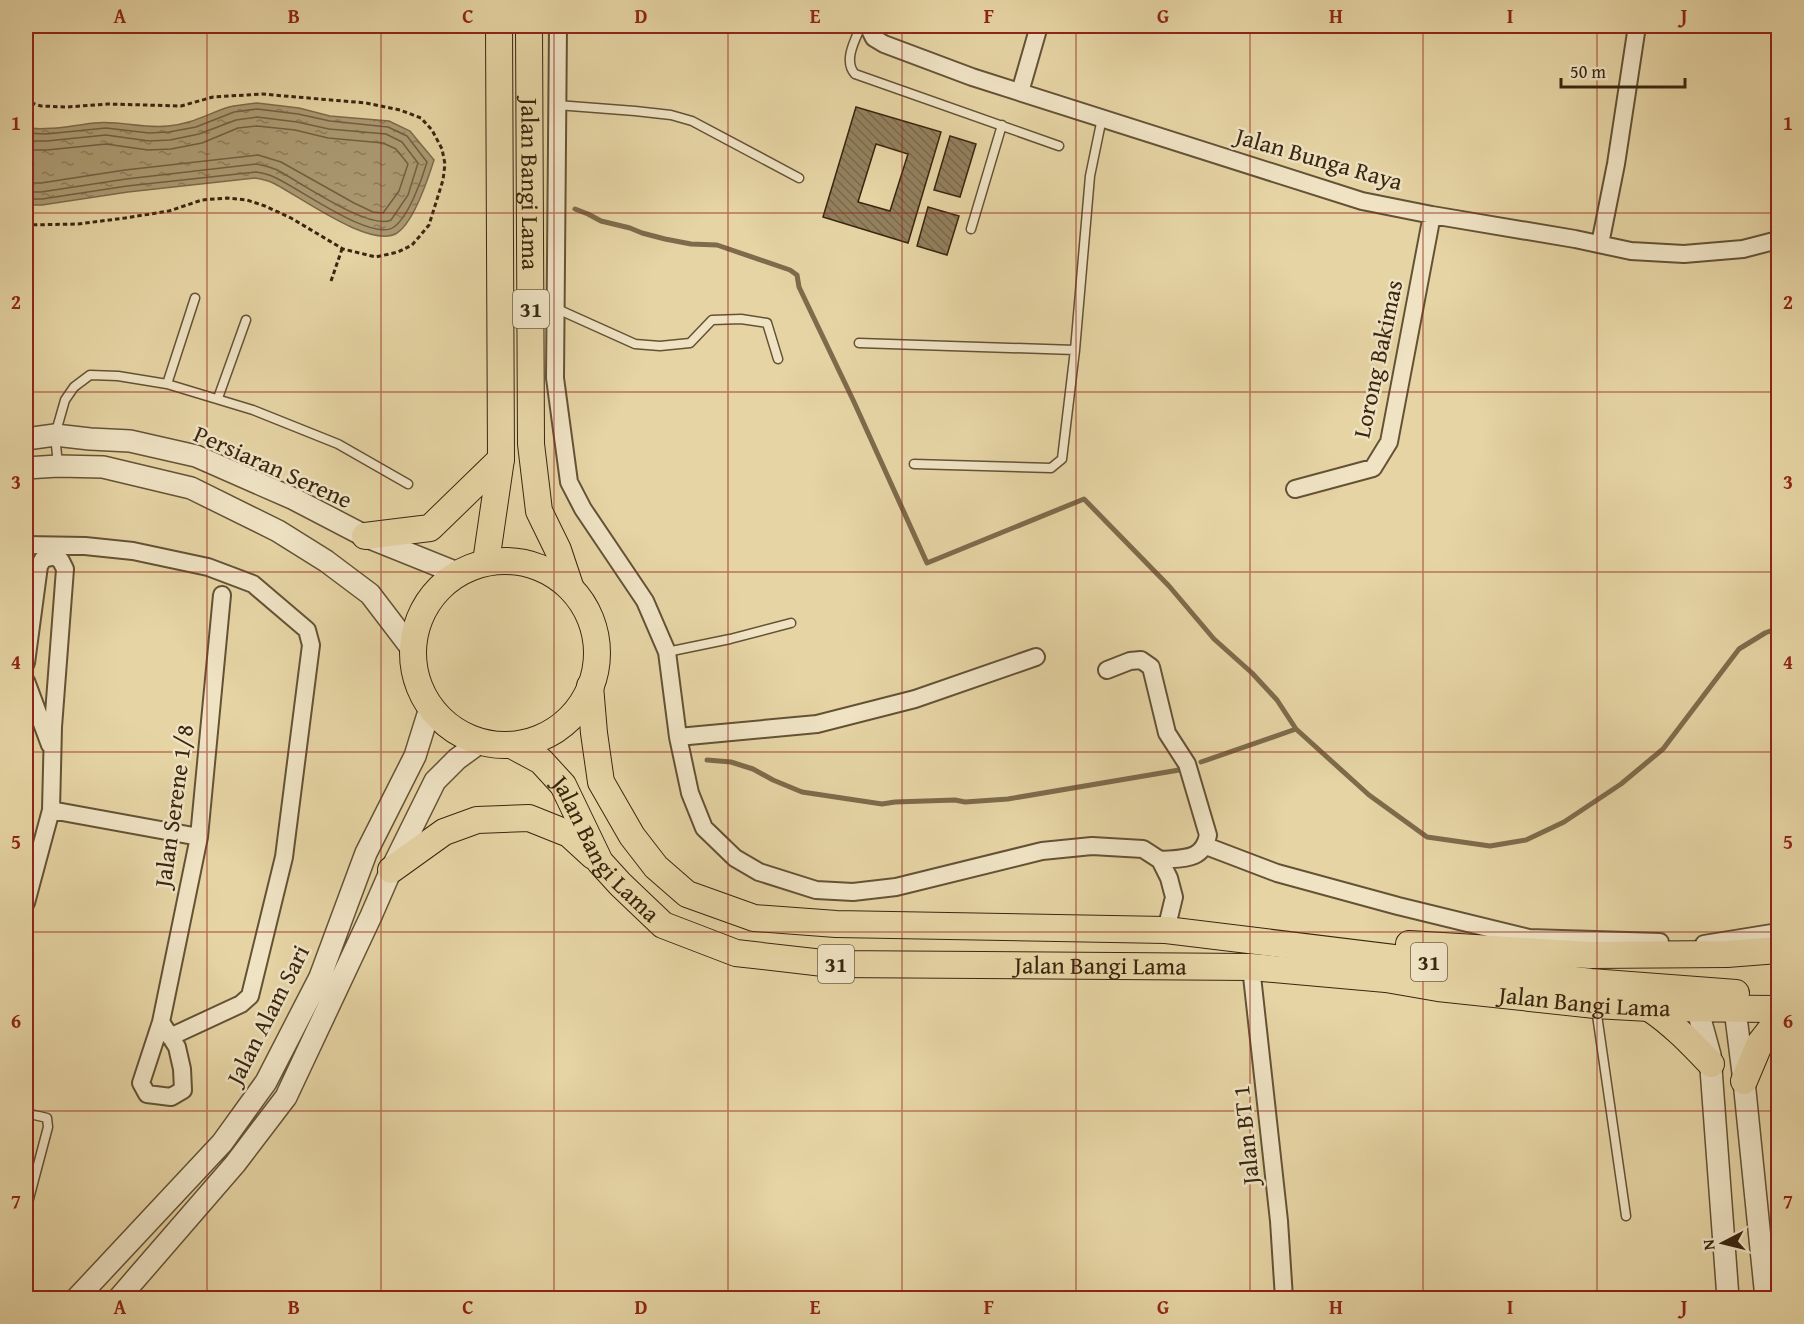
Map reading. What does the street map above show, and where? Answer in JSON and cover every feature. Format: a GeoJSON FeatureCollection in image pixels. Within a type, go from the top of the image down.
{"type":"FeatureCollection","features":[{"type":"Feature","properties":{"kind":"main road","name":"31"},"geometry":{"type":"LineString","coordinates":[[486,562],[501,459],[499,26]]}},
{"type":"Feature","properties":{"kind":"main road","name":"Jalan Bangi Lama"},"geometry":{"type":"LineString","coordinates":[[529,26],[531,444],[539,511],[558,550],[570,586],[588,612],[597,641],[596,672],[585,701],[565,725],[543,738],[515,747],[479,743],[452,729],[430,708],[416,680],[412,650],[418,619],[434,593],[457,573],[486,562],[515,560],[544,569],[570,586]]}},
{"type":"Feature","properties":{"kind":"main road"},"geometry":{"type":"LineString","coordinates":[[364,536],[429,528],[501,459]]}},
{"type":"Feature","properties":{"kind":"main road","name":"Jalan Bangi Lama"},"geometry":{"type":"LineString","coordinates":[[590,687],[601,782],[638,844],[656,867],[687,894],[754,918],[836,924],[1166,930],[1591,982],[1695,1000],[1766,999],[1779,1004]]}},
{"type":"Feature","properties":{"kind":"main road","name":"Jalan Bangi Lama"},"geometry":{"type":"LineString","coordinates":[[515,747],[541,761],[563,785],[600,862],[663,925],[736,953],[832,964],[1251,967],[1386,979],[1438,988],[1595,1005],[1650,1008],[1695,1000]]}},
{"type":"Feature","properties":{"kind":"main road"},"geometry":{"type":"LineString","coordinates":[[391,870],[444,832],[477,820],[529,818],[569,834],[600,862]]}},
{"type":"Feature","properties":{"kind":"main road","name":"Jalan Bangi Lama"},"geometry":{"type":"LineString","coordinates":[[1277,944],[1345,940],[1590,955],[1727,954],[1779,950]]}},
{"type":"Feature","properties":{"kind":"main road","name":"Jalan Bangi Lama"},"geometry":{"type":"LineString","coordinates":[[1734,1001],[1779,1009]]}},
{"type":"Feature","properties":{"kind":"main road"},"geometry":{"type":"LineString","coordinates":[[1650,1008],[1670,1022],[1711,1064]]}},
{"type":"Feature","properties":{"kind":"main road"},"geometry":{"type":"LineString","coordinates":[[1744,1081],[1760,1043],[1779,1020]]}},
{"type":"Feature","properties":{"kind":"street"},"geometry":{"type":"LineString","coordinates":[[558,26],[555,378],[569,482],[583,509],[645,602],[667,652],[678,736],[690,792],[704,828],[735,858],[759,872],[816,890],[853,892],[896,887],[1042,851],[1092,846],[1143,849],[1160,860],[1169,878],[1174,897],[1166,930]]}},
{"type":"Feature","properties":{"kind":"street","name":"Jalan Bunga Raya"},"geometry":{"type":"LineString","coordinates":[[868,26],[874,38],[884,44],[972,77],[1362,201],[1631,251],[1684,254],[1743,249],[1779,240]]}},
{"type":"Feature","properties":{"kind":"street"},"geometry":{"type":"LineString","coordinates":[[1020,92],[1039,26]]}},
{"type":"Feature","properties":{"kind":"street"},"geometry":{"type":"LineString","coordinates":[[1600,244],[1616,164],[1637,26]]}},
{"type":"Feature","properties":{"kind":"street","name":"Lorong Bakimas"},"geometry":{"type":"LineString","coordinates":[[1295,489],[1373,468],[1389,442],[1432,215]]}},
{"type":"Feature","properties":{"kind":"street","name":"Persiaran Serene"},"geometry":{"type":"LineString","coordinates":[[26,439],[55,435],[130,441],[196,456],[294,499],[364,536],[457,573]]}},
{"type":"Feature","properties":{"kind":"street"},"geometry":{"type":"LineString","coordinates":[[26,468],[103,467],[191,488],[279,531],[326,561],[370,594],[412,650]]}},
{"type":"Feature","properties":{"kind":"street"},"geometry":{"type":"LineString","coordinates":[[26,545],[133,550],[208,567],[253,584],[307,630],[311,645],[284,858],[250,996],[241,1004],[170,1037]]}},
{"type":"Feature","properties":{"kind":"street"},"geometry":{"type":"LineString","coordinates":[[26,663],[39,566],[43,558],[55,556],[62,561],[65,569],[51,810],[26,903]]}},
{"type":"Feature","properties":{"kind":"street","name":"Jalan Serene 1/8"},"geometry":{"type":"LineString","coordinates":[[161,1022],[177,1047],[182,1069],[183,1090],[171,1097],[147,1094],[141,1083],[161,1022],[199,837],[222,595]]}},
{"type":"Feature","properties":{"kind":"street"},"geometry":{"type":"LineString","coordinates":[[678,736],[817,724],[915,699],[1036,657]]}},
{"type":"Feature","properties":{"kind":"street"},"geometry":{"type":"LineString","coordinates":[[1107,670],[1130,661],[1141,660],[1151,667],[1167,733],[1187,764],[1208,835],[1206,846],[1193,857],[1160,860]]}},
{"type":"Feature","properties":{"kind":"street"},"geometry":{"type":"LineString","coordinates":[[26,681],[53,751]]}},
{"type":"Feature","properties":{"kind":"street","name":"Jalan Alam Sari"},"geometry":{"type":"LineString","coordinates":[[77,1299],[222,1143],[266,1082],[320,977],[366,854],[415,756],[430,708]]}},
{"type":"Feature","properties":{"kind":"street","name":"Jalan Alam Sari"},"geometry":{"type":"LineString","coordinates":[[119,1299],[235,1164],[286,1097],[391,870],[435,781],[457,759],[479,743]]}},
{"type":"Feature","properties":{"kind":"street"},"geometry":{"type":"LineString","coordinates":[[51,810],[199,837]]}},
{"type":"Feature","properties":{"kind":"street"},"geometry":{"type":"LineString","coordinates":[[1206,846],[1277,873],[1529,938],[1708,944],[1779,932]]}},
{"type":"Feature","properties":{"kind":"street","name":"Jalan BT 1"},"geometry":{"type":"LineString","coordinates":[[1251,967],[1280,1221],[1284,1299]]}},
{"type":"Feature","properties":{"kind":"street"},"geometry":{"type":"LineString","coordinates":[[1695,1000],[1711,1064],[1728,1299]]}},
{"type":"Feature","properties":{"kind":"street"},"geometry":{"type":"LineString","coordinates":[[1734,1001],[1766,1299]]}},
{"type":"Feature","properties":{"kind":"lane"},"geometry":{"type":"LineString","coordinates":[[861,26],[849,62],[850,69],[855,74],[1059,146]]}},
{"type":"Feature","properties":{"kind":"lane"},"geometry":{"type":"LineString","coordinates":[[557,105],[670,115],[692,121],[799,178]]}},
{"type":"Feature","properties":{"kind":"lane"},"geometry":{"type":"LineString","coordinates":[[914,464],[1050,468],[1062,459],[1075,350],[1090,176],[1102,118]]}},
{"type":"Feature","properties":{"kind":"lane"},"geometry":{"type":"LineString","coordinates":[[971,228],[1002,125]]}},
{"type":"Feature","properties":{"kind":"lane"},"geometry":{"type":"LineString","coordinates":[[167,384],[195,298]]}},
{"type":"Feature","properties":{"kind":"lane"},"geometry":{"type":"LineString","coordinates":[[555,308],[635,344],[660,346],[690,343],[712,320],[741,319],[767,323],[778,358]]}},
{"type":"Feature","properties":{"kind":"lane"},"geometry":{"type":"LineString","coordinates":[[218,398],[246,320]]}},
{"type":"Feature","properties":{"kind":"lane"},"geometry":{"type":"LineString","coordinates":[[859,343],[1075,350]]}},
{"type":"Feature","properties":{"kind":"lane"},"geometry":{"type":"LineString","coordinates":[[58,466],[55,435],[65,400],[74,387],[90,375],[118,376],[167,384],[253,410],[338,444],[408,484]]}},
{"type":"Feature","properties":{"kind":"lane"},"geometry":{"type":"LineString","coordinates":[[667,652],[791,623]]}},
{"type":"Feature","properties":{"kind":"lane"},"geometry":{"type":"LineString","coordinates":[[1595,1005],[1626,1216]]}},
{"type":"Feature","properties":{"kind":"lane"},"geometry":{"type":"LineString","coordinates":[[26,1113],[47,1118],[48,1127],[26,1210]]}},
{"type":"Feature","properties":{"kind":"path"},"geometry":{"type":"LineString","coordinates":[[26,97],[32,103],[41,106],[67,107],[108,104],[181,106],[213,97],[262,94],[366,103],[400,110],[421,118],[432,130],[442,149],[445,164],[443,180],[429,225],[412,245],[398,252],[376,257],[342,249],[291,218],[247,200],[227,198],[202,200],[169,211],[125,218],[78,224],[26,225]]}},
{"type":"Feature","properties":{"kind":"path"},"geometry":{"type":"LineString","coordinates":[[331,281],[342,249]]}},
{"type":"Feature","properties":{"kind":"water"},"geometry":{"type":"Polygon","coordinates":[[[257,103],[299,108],[330,116],[389,121],[410,131],[434,160],[420,200],[409,220],[397,233],[385,236],[370,234],[335,219],[273,183],[255,178],[128,192],[42,205],[26,205],[26,127],[49,128],[103,122],[168,126],[192,121],[229,107],[257,103]]]}},
{"type":"Feature","properties":{"kind":"building"},"geometry":{"type":"Polygon","coordinates":[[[856,107],[941,132],[908,243],[823,217],[856,107]],[[876,144],[858,202],[890,211],[908,154],[876,144]]]}},
{"type":"Feature","properties":{"kind":"building"},"geometry":{"type":"Polygon","coordinates":[[[950,136],[976,144],[960,197],[934,190],[950,136]]]}},
{"type":"Feature","properties":{"kind":"building"},"geometry":{"type":"Polygon","coordinates":[[[928,207],[959,216],[947,255],[917,246],[928,207]]]}},
{"type":"Feature","properties":{"kind":"waterway"},"geometry":{"type":"LineString","coordinates":[[575,209],[601,221],[665,239],[691,244],[717,245],[790,270],[797,275],[799,287],[927,563],[1084,499],[1169,586],[1214,639],[1252,673],[1277,700],[1296,729],[1369,795],[1427,837],[1490,846],[1526,840],[1564,822],[1621,784],[1663,749],[1739,649],[1778,628]]}},
{"type":"Feature","properties":{"kind":"waterway"},"geometry":{"type":"LineString","coordinates":[[1201,762],[1296,729]]}},
{"type":"Feature","properties":{"kind":"waterway"},"geometry":{"type":"LineString","coordinates":[[707,760],[731,762],[753,769],[802,792],[882,804],[1008,799],[1185,769]]}}]}
